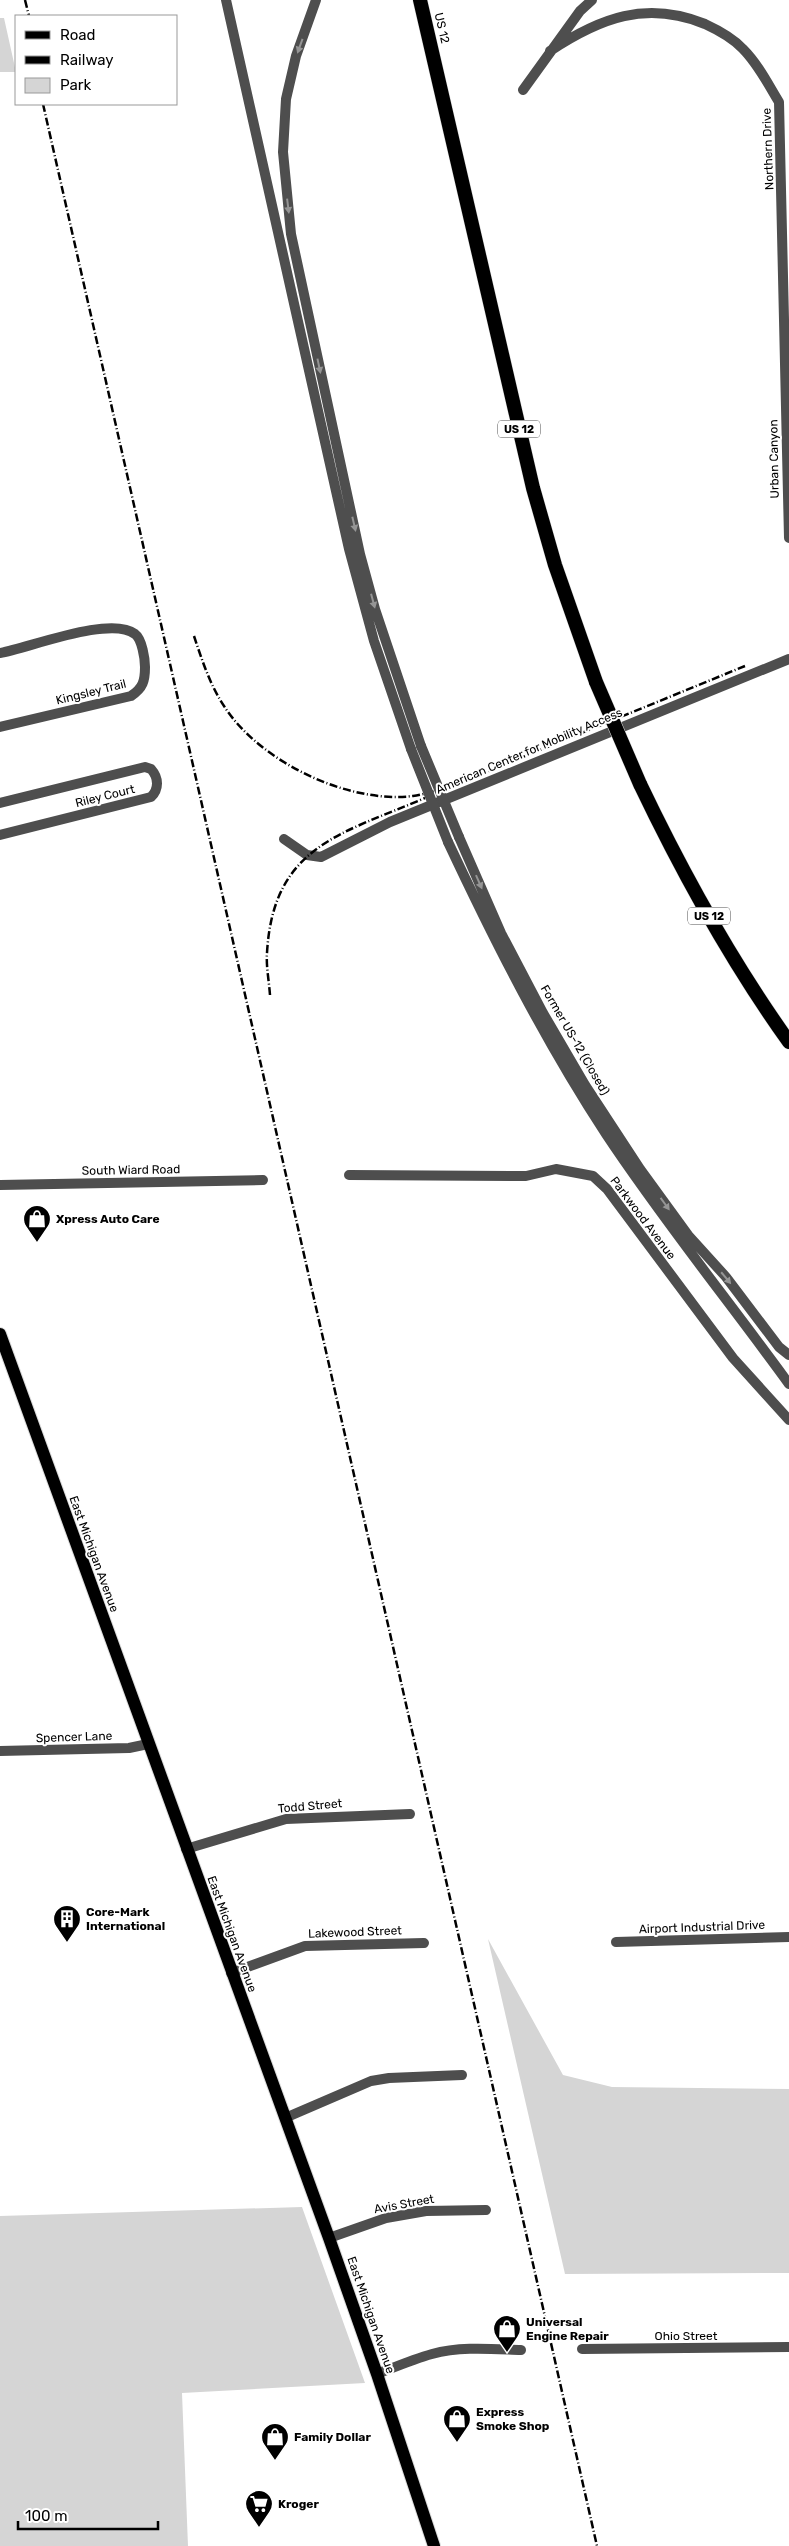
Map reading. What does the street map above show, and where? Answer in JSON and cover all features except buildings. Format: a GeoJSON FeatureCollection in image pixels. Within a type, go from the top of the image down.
{"type":"FeatureCollection","features":[{"type":"Feature","properties":{"kind":"highway","name":"US 12"},"geometry":{"type":"LineString","coordinates":[[420,0],[533,488],[555,565],[596,682],[640,784],[672,850],[720,937],[789,1042]]}},
{"type":"Feature","properties":{"kind":"main road","name":"East Michigan Avenue"},"geometry":{"type":"LineString","coordinates":[[0,1334],[378,2374],[434,2546]]}},
{"type":"Feature","properties":{"kind":"street"},"geometry":{"type":"LineString","coordinates":[[226,0],[349,549],[374,641],[416,747]]}},
{"type":"Feature","properties":{"kind":"street"},"geometry":{"type":"LineString","coordinates":[[316,0],[296,56],[286,99],[283,152],[291,234],[360,554],[416,747],[448,842],[494,939],[540,1026],[605,1132],[660,1211],[789,1384]]}},
{"type":"Feature","properties":{"kind":"street"},"geometry":{"type":"LineString","coordinates":[[523,90],[580,11],[592,0]]}},
{"type":"Feature","properties":{"kind":"street","name":"Northern Drive"},"geometry":{"type":"LineString","coordinates":[[550,51],[587,27],[622,15],[657,10],[689,16],[718,30],[742,48],[784,102],[787,378]]}},
{"type":"Feature","properties":{"kind":"street","name":"Urban Canyon"},"geometry":{"type":"LineString","coordinates":[[787,378],[789,538]]}},
{"type":"Feature","properties":{"kind":"street","name":"Kingsley Trail"},"geometry":{"type":"LineString","coordinates":[[0,653],[77,632],[105,628],[134,633],[138,637],[145,664],[144,682],[141,689],[131,696],[0,727]]}},
{"type":"Feature","properties":{"kind":"street","name":"American Center for Mobility Access"},"geometry":{"type":"LineString","coordinates":[[284,839],[307,855],[321,857],[390,822],[789,659]]}},
{"type":"Feature","properties":{"kind":"street","name":"Former US-12 (Closed)"},"geometry":{"type":"LineString","coordinates":[[416,747],[460,837],[501,933],[543,1014],[595,1100],[640,1169],[693,1242],[726,1278],[779,1347],[789,1355]]}},
{"type":"Feature","properties":{"kind":"street","name":"Riley Court"},"geometry":{"type":"LineString","coordinates":[[0,803],[145,767],[151,769],[156,779],[155,793],[150,797],[0,835]]}},
{"type":"Feature","properties":{"kind":"street","name":"Parkwood Avenue"},"geometry":{"type":"LineString","coordinates":[[349,1175],[526,1176],[556,1169],[593,1176],[607,1189],[733,1358],[789,1420]]}},
{"type":"Feature","properties":{"kind":"street","name":"South Wiard Road"},"geometry":{"type":"LineString","coordinates":[[0,1185],[263,1180]]}},
{"type":"Feature","properties":{"kind":"street","name":"Spencer Lane"},"geometry":{"type":"LineString","coordinates":[[0,1751],[129,1748],[148,1744]]}},
{"type":"Feature","properties":{"kind":"street","name":"Todd Street"},"geometry":{"type":"LineString","coordinates":[[186,1848],[286,1819],[410,1814]]}},
{"type":"Feature","properties":{"kind":"street","name":"Airport Industrial Drive"},"geometry":{"type":"LineString","coordinates":[[616,1942],[789,1937]]}},
{"type":"Feature","properties":{"kind":"street","name":"Lakewood Street"},"geometry":{"type":"LineString","coordinates":[[231,1973],[305,1946],[424,1942]]}},
{"type":"Feature","properties":{"kind":"street"},"geometry":{"type":"LineString","coordinates":[[285,2118],[371,2081],[389,2078],[462,2075]]}},
{"type":"Feature","properties":{"kind":"street","name":"Avis Street"},"geometry":{"type":"LineString","coordinates":[[329,2238],[386,2218],[426,2211],[486,2210]]}},
{"type":"Feature","properties":{"kind":"street","name":"Ohio Street"},"geometry":{"type":"LineString","coordinates":[[582,2349],[789,2348]]}},
{"type":"Feature","properties":{"kind":"street"},"geometry":{"type":"LineString","coordinates":[[378,2374],[432,2354],[462,2349],[521,2350]]}},
{"type":"Feature","properties":{"kind":"green space"},"geometry":{"type":"Polygon","coordinates":[[[0,18],[4,18],[15,72],[0,72],[0,18]]]}},
{"type":"Feature","properties":{"kind":"green space"},"geometry":{"type":"Polygon","coordinates":[[[488,1939],[563,2075],[612,2087],[789,2089],[789,2273],[565,2274],[488,1939]]]}},
{"type":"Feature","properties":{"kind":"green space"},"geometry":{"type":"Polygon","coordinates":[[[302,2207],[365,2383],[182,2393],[188,2546],[0,2546],[0,2216],[302,2207]]]}},
{"type":"Feature","properties":{"kind":"railway"},"geometry":{"type":"LineString","coordinates":[[25,0],[29,15]]}},
{"type":"Feature","properties":{"kind":"railway"},"geometry":{"type":"LineString","coordinates":[[43,105],[597,2546]]}},
{"type":"Feature","properties":{"kind":"railway"},"geometry":{"type":"LineString","coordinates":[[194,636],[219,698],[239,726],[259,744],[282,761],[307,775],[333,786],[387,797],[413,796],[457,784],[745,666]]}},
{"type":"Feature","properties":{"kind":"railway"},"geometry":{"type":"LineString","coordinates":[[270,995],[267,953],[272,917],[282,889],[297,866],[317,849],[340,835],[366,822],[425,798]]}},
{"type":"Feature","properties":{"kind":"place","name":"Xpress Auto Care"},"geometry":{"type":"Point","coordinates":[37,1243]}},
{"type":"Feature","properties":{"kind":"place","name":"Core-Mark International"},"geometry":{"type":"Point","coordinates":[67,1943]}},
{"type":"Feature","properties":{"kind":"place","name":"Universal Engine Repair"},"geometry":{"type":"Point","coordinates":[507,2353]}},
{"type":"Feature","properties":{"kind":"place","name":"Express Smoke Shop"},"geometry":{"type":"Point","coordinates":[457,2443]}},
{"type":"Feature","properties":{"kind":"place","name":"Family Dollar"},"geometry":{"type":"Point","coordinates":[275,2461]}},
{"type":"Feature","properties":{"kind":"place","name":"Kroger"},"geometry":{"type":"Point","coordinates":[259,2528]}}]}
